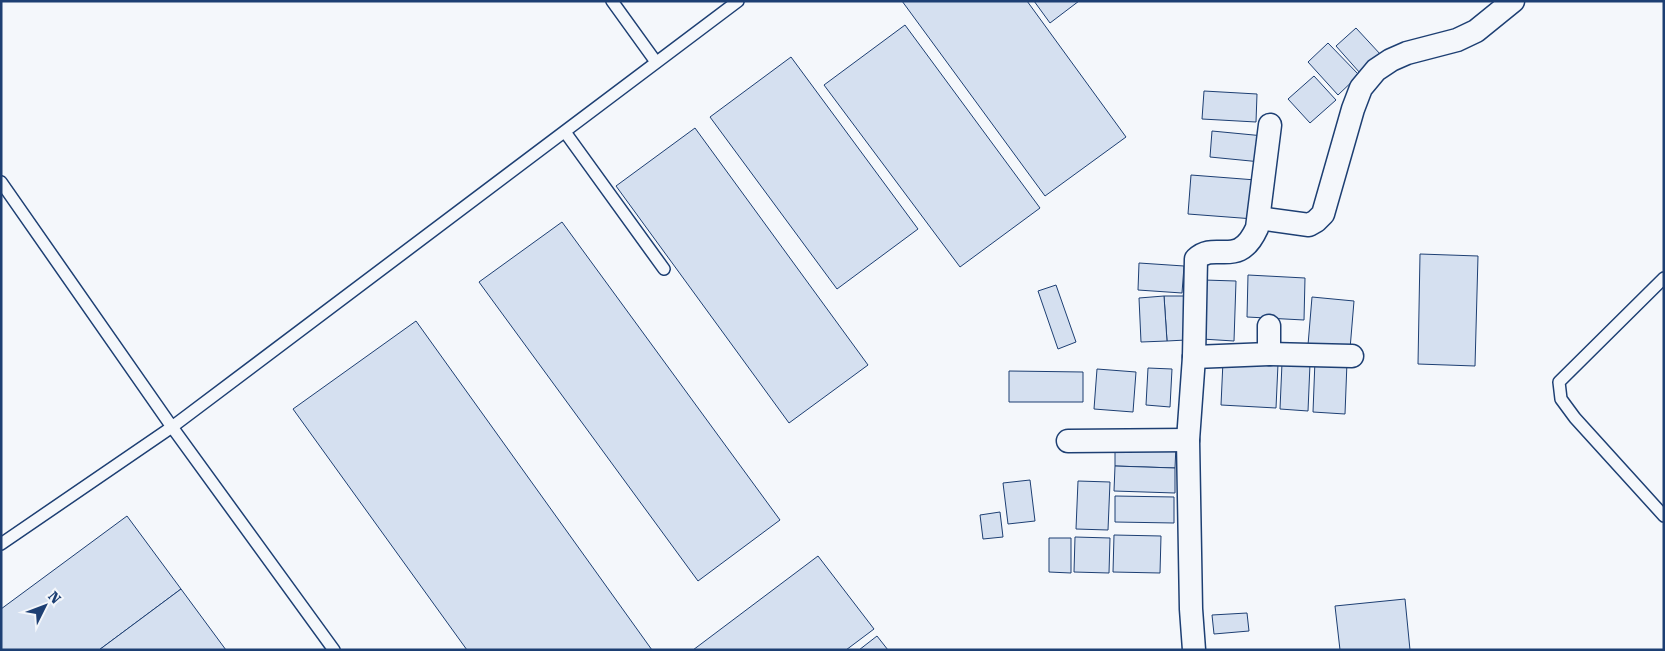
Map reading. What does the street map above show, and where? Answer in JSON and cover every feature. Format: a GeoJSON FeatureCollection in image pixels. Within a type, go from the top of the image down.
{"type":"FeatureCollection","features":[{"type":"Feature","properties":{"kind":"street"},"geometry":{"type":"LineString","coordinates":[[1259,218],[1309,225],[1316,221],[1323,214],[1340,152],[1361,88],[1376,70],[1391,60],[1408,53],[1457,40],[1476,31],[1513,1]]}},
{"type":"Feature","properties":{"kind":"street"},"geometry":{"type":"LineString","coordinates":[[1194,650],[1190,600],[1188,440],[1194,357],[1196,259],[1203,254],[1238,251],[1252,240],[1258,228],[1270,125]]}},
{"type":"Feature","properties":{"kind":"street"},"geometry":{"type":"LineString","coordinates":[[1269,326],[1269,354]]}},
{"type":"Feature","properties":{"kind":"street"},"geometry":{"type":"LineString","coordinates":[[1194,357],[1269,354],[1352,356]]}},
{"type":"Feature","properties":{"kind":"street"},"geometry":{"type":"LineString","coordinates":[[1068,441],[1188,440]]}},
{"type":"Feature","properties":{"kind":"lane"},"geometry":{"type":"LineString","coordinates":[[612,1],[656,62]]}},
{"type":"Feature","properties":{"kind":"lane"},"geometry":{"type":"LineString","coordinates":[[1,544],[172,427],[738,1]]}},
{"type":"Feature","properties":{"kind":"lane"},"geometry":{"type":"LineString","coordinates":[[565,132],[664,269]]}},
{"type":"Feature","properties":{"kind":"lane"},"geometry":{"type":"LineString","coordinates":[[1,182],[172,427],[334,650]]}},
{"type":"Feature","properties":{"kind":"lane"},"geometry":{"type":"LineString","coordinates":[[1664,278],[1559,382],[1561,399],[1575,418],[1664,516]]}},
{"type":"Feature","properties":{"kind":"building"},"geometry":{"type":"Polygon","coordinates":[[[902,1],[1027,1],[1126,137],[1045,196],[902,1]]]}},
{"type":"Feature","properties":{"kind":"building"},"geometry":{"type":"Polygon","coordinates":[[[1034,1],[1079,1],[1050,23],[1034,1]]]}},
{"type":"Feature","properties":{"kind":"building"},"geometry":{"type":"Polygon","coordinates":[[[905,25],[1040,208],[960,267],[824,85],[905,25]]]}},
{"type":"Feature","properties":{"kind":"building"},"geometry":{"type":"Polygon","coordinates":[[[1356,28],[1381,55],[1360,73],[1336,46],[1356,28]]]}},
{"type":"Feature","properties":{"kind":"building"},"geometry":{"type":"Polygon","coordinates":[[[1328,43],[1359,75],[1338,95],[1308,62],[1328,43]]]}},
{"type":"Feature","properties":{"kind":"building"},"geometry":{"type":"Polygon","coordinates":[[[791,57],[918,229],[837,289],[710,117],[791,57]]]}},
{"type":"Feature","properties":{"kind":"building"},"geometry":{"type":"Polygon","coordinates":[[[1314,76],[1336,100],[1310,123],[1288,99],[1314,76]]]}},
{"type":"Feature","properties":{"kind":"building"},"geometry":{"type":"Polygon","coordinates":[[[1204,91],[1257,94],[1256,122],[1202,119],[1204,91]]]}},
{"type":"Feature","properties":{"kind":"building"},"geometry":{"type":"Polygon","coordinates":[[[695,128],[868,365],[789,423],[616,186],[695,128]]]}},
{"type":"Feature","properties":{"kind":"building"},"geometry":{"type":"Polygon","coordinates":[[[1212,131],[1264,136],[1261,162],[1210,157],[1212,131]]]}},
{"type":"Feature","properties":{"kind":"building"},"geometry":{"type":"Polygon","coordinates":[[[1191,175],[1256,180],[1254,219],[1188,214],[1191,175]]]}},
{"type":"Feature","properties":{"kind":"building"},"geometry":{"type":"Polygon","coordinates":[[[562,222],[780,520],[698,581],[479,282],[562,222]]]}},
{"type":"Feature","properties":{"kind":"building"},"geometry":{"type":"Polygon","coordinates":[[[1420,254],[1478,256],[1475,366],[1418,364],[1420,254]]]}},
{"type":"Feature","properties":{"kind":"building"},"geometry":{"type":"Polygon","coordinates":[[[1139,263],[1184,266],[1182,293],[1138,290],[1139,263]]]}},
{"type":"Feature","properties":{"kind":"building"},"geometry":{"type":"Polygon","coordinates":[[[1248,275],[1305,278],[1304,320],[1247,317],[1248,275]]]}},
{"type":"Feature","properties":{"kind":"building"},"geometry":{"type":"Polygon","coordinates":[[[1204,280],[1236,281],[1234,341],[1202,339],[1204,280]]]}},
{"type":"Feature","properties":{"kind":"building"},"geometry":{"type":"Polygon","coordinates":[[[1056,285],[1076,342],[1058,349],[1038,291],[1056,285]]]}},
{"type":"Feature","properties":{"kind":"building"},"geometry":{"type":"Polygon","coordinates":[[[1164,296],[1184,296],[1186,340],[1167,341],[1164,296]]]}},
{"type":"Feature","properties":{"kind":"building"},"geometry":{"type":"Polygon","coordinates":[[[1164,296],[1167,341],[1141,342],[1139,298],[1164,296]]]}},
{"type":"Feature","properties":{"kind":"building"},"geometry":{"type":"Polygon","coordinates":[[[1312,297],[1354,301],[1350,349],[1308,345],[1312,297]]]}},
{"type":"Feature","properties":{"kind":"building"},"geometry":{"type":"Polygon","coordinates":[[[416,321],[652,650],[467,650],[293,409],[416,321]]]}},
{"type":"Feature","properties":{"kind":"building"},"geometry":{"type":"Polygon","coordinates":[[[1315,360],[1347,362],[1345,414],[1313,412],[1315,360]]]}},
{"type":"Feature","properties":{"kind":"building"},"geometry":{"type":"Polygon","coordinates":[[[1223,361],[1278,364],[1276,408],[1221,405],[1223,361]]]}},
{"type":"Feature","properties":{"kind":"building"},"geometry":{"type":"Polygon","coordinates":[[[1282,363],[1310,364],[1308,411],[1280,409],[1282,363]]]}},
{"type":"Feature","properties":{"kind":"building"},"geometry":{"type":"Polygon","coordinates":[[[1148,368],[1172,369],[1170,407],[1146,405],[1148,368]]]}},
{"type":"Feature","properties":{"kind":"building"},"geometry":{"type":"Polygon","coordinates":[[[1097,369],[1136,372],[1133,412],[1094,409],[1097,369]]]}},
{"type":"Feature","properties":{"kind":"building"},"geometry":{"type":"Polygon","coordinates":[[[1009,371],[1083,372],[1083,402],[1009,402],[1009,371]]]}},
{"type":"Feature","properties":{"kind":"building"},"geometry":{"type":"Polygon","coordinates":[[[1115,443],[1176,445],[1175,468],[1115,466],[1115,443]]]}},
{"type":"Feature","properties":{"kind":"building"},"geometry":{"type":"Polygon","coordinates":[[[1115,466],[1175,468],[1175,493],[1114,491],[1115,466]]]}},
{"type":"Feature","properties":{"kind":"building"},"geometry":{"type":"Polygon","coordinates":[[[1030,480],[1035,521],[1008,524],[1003,483],[1030,480]]]}},
{"type":"Feature","properties":{"kind":"building"},"geometry":{"type":"Polygon","coordinates":[[[1078,481],[1110,482],[1108,530],[1076,529],[1078,481]]]}},
{"type":"Feature","properties":{"kind":"building"},"geometry":{"type":"Polygon","coordinates":[[[1115,496],[1174,497],[1174,523],[1115,522],[1115,496]]]}},
{"type":"Feature","properties":{"kind":"building"},"geometry":{"type":"Polygon","coordinates":[[[1000,512],[1003,537],[983,539],[980,515],[1000,512]]]}},
{"type":"Feature","properties":{"kind":"building"},"geometry":{"type":"Polygon","coordinates":[[[127,516],[181,589],[99,650],[1,650],[1,609],[127,516]]]}},
{"type":"Feature","properties":{"kind":"building"},"geometry":{"type":"Polygon","coordinates":[[[1114,535],[1161,536],[1160,573],[1113,572],[1114,535]]]}},
{"type":"Feature","properties":{"kind":"building"},"geometry":{"type":"Polygon","coordinates":[[[1075,537],[1110,538],[1109,573],[1074,572],[1075,537]]]}},
{"type":"Feature","properties":{"kind":"building"},"geometry":{"type":"Polygon","coordinates":[[[1049,538],[1071,538],[1071,573],[1049,572],[1049,538]]]}},
{"type":"Feature","properties":{"kind":"building"},"geometry":{"type":"Polygon","coordinates":[[[818,556],[874,629],[846,650],[693,650],[818,556]]]}},
{"type":"Feature","properties":{"kind":"building"},"geometry":{"type":"Polygon","coordinates":[[[181,589],[226,650],[99,650],[181,589]]]}},
{"type":"Feature","properties":{"kind":"building"},"geometry":{"type":"Polygon","coordinates":[[[1405,599],[1410,650],[1340,650],[1335,606],[1405,599]]]}},
{"type":"Feature","properties":{"kind":"building"},"geometry":{"type":"Polygon","coordinates":[[[1247,613],[1249,631],[1214,634],[1212,615],[1247,613]]]}},
{"type":"Feature","properties":{"kind":"building"},"geometry":{"type":"Polygon","coordinates":[[[877,636],[888,650],[859,650],[877,636]]]}}]}
